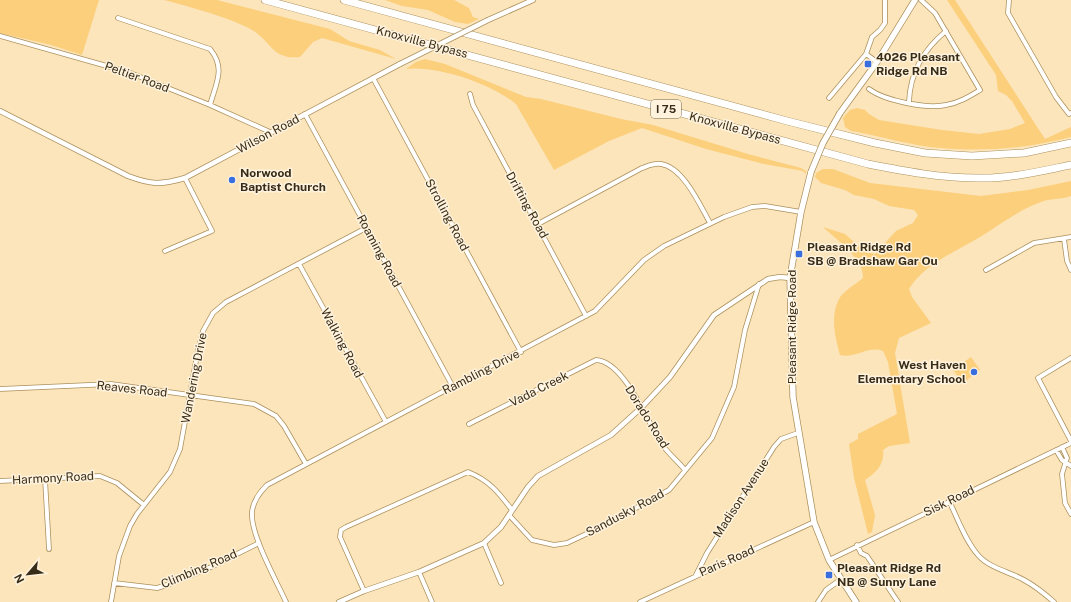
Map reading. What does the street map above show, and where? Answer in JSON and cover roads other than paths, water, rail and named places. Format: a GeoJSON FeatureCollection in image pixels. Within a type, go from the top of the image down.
{"type":"FeatureCollection","features":[{"type":"Feature","properties":{"kind":"highway","name":"Knoxville Bypass"},"geometry":{"type":"LineString","coordinates":[[265,0],[868,164],[925,175],[978,178],[1031,173],[1071,165]]}},
{"type":"Feature","properties":{"kind":"highway","name":"Knoxville Bypass"},"geometry":{"type":"LineString","coordinates":[[344,0],[787,121],[918,152],[972,156],[1024,153],[1071,144]]}},
{"type":"Feature","properties":{"kind":"main road","name":"Pleasant Ridge Road"},"geometry":{"type":"LineString","coordinates":[[856,602],[840,580],[829,560],[814,522],[793,397],[790,278],[801,212],[811,172],[823,143],[840,113],[877,62],[915,0]]}},
{"type":"Feature","properties":{"kind":"street","name":"Wilson Road"},"geometry":{"type":"LineString","coordinates":[[0,111],[128,176],[146,183],[166,183],[185,178],[400,64],[524,2],[533,0]]}},
{"type":"Feature","properties":{"kind":"street"},"geometry":{"type":"LineString","coordinates":[[829,98],[866,54],[872,36],[880,30],[885,23],[885,0]]}},
{"type":"Feature","properties":{"kind":"street"},"geometry":{"type":"LineString","coordinates":[[869,90],[885,98],[909,102],[946,105],[962,100],[980,90],[935,13],[921,0]]}},
{"type":"Feature","properties":{"kind":"street"},"geometry":{"type":"LineString","coordinates":[[1009,0],[1008,13],[1056,97],[1070,114]]}},
{"type":"Feature","properties":{"kind":"street"},"geometry":{"type":"LineString","coordinates":[[118,18],[210,49],[217,57],[220,68],[210,105]]}},
{"type":"Feature","properties":{"kind":"street"},"geometry":{"type":"LineString","coordinates":[[909,102],[909,91],[916,68],[932,42],[946,31]]}},
{"type":"Feature","properties":{"kind":"street","name":"Peltier Road"},"geometry":{"type":"LineString","coordinates":[[0,36],[128,72],[210,105],[270,132]]}},
{"type":"Feature","properties":{"kind":"street"},"geometry":{"type":"LineString","coordinates":[[866,54],[877,62]]}},
{"type":"Feature","properties":{"kind":"street","name":"Strolling Road"},"geometry":{"type":"LineString","coordinates":[[373,78],[520,352]]}},
{"type":"Feature","properties":{"kind":"street","name":"Drifting Road"},"geometry":{"type":"LineString","coordinates":[[470,94],[473,105],[586,316]]}},
{"type":"Feature","properties":{"kind":"street","name":"Roaming Road"},"geometry":{"type":"LineString","coordinates":[[305,114],[453,387]]}},
{"type":"Feature","properties":{"kind":"street"},"geometry":{"type":"LineString","coordinates":[[538,224],[642,168],[657,164],[672,168],[680,174],[710,223]]}},
{"type":"Feature","properties":{"kind":"street"},"geometry":{"type":"LineString","coordinates":[[165,251],[212,231],[185,178]]}},
{"type":"Feature","properties":{"kind":"street","name":"Rambling Drive"},"geometry":{"type":"LineString","coordinates":[[286,602],[259,543],[252,519],[254,504],[257,496],[267,485],[595,311],[652,253],[710,223],[752,207],[765,206],[801,212]]}},
{"type":"Feature","properties":{"kind":"street","name":"Wandering Drive"},"geometry":{"type":"LineString","coordinates":[[111,602],[119,556],[126,535],[144,505],[166,478],[176,460],[183,437],[200,340],[208,319],[226,302],[366,228]]}},
{"type":"Feature","properties":{"kind":"street"},"geometry":{"type":"LineString","coordinates":[[986,270],[1034,243],[1071,238]]}},
{"type":"Feature","properties":{"kind":"street"},"geometry":{"type":"LineString","coordinates":[[1064,239],[1067,261],[1071,270]]}},
{"type":"Feature","properties":{"kind":"street","name":"Walking Road"},"geometry":{"type":"LineString","coordinates":[[299,264],[386,422]]}},
{"type":"Feature","properties":{"kind":"street"},"geometry":{"type":"LineString","coordinates":[[339,602],[364,591],[418,572],[484,543],[509,515],[528,487],[538,476],[611,435],[642,407],[670,377],[695,338],[714,315],[768,279],[780,277],[790,278]]}},
{"type":"Feature","properties":{"kind":"street","name":"Sandusky Road"},"geometry":{"type":"LineString","coordinates":[[509,515],[532,540],[554,545],[567,543],[599,528],[669,490],[712,438],[734,387],[745,330],[759,284]]}},
{"type":"Feature","properties":{"kind":"street"},"geometry":{"type":"LineString","coordinates":[[1071,358],[1038,378],[1071,442]]}},
{"type":"Feature","properties":{"kind":"street","name":"Vada Creek"},"geometry":{"type":"LineString","coordinates":[[470,424],[596,360],[603,360],[608,363]]}},
{"type":"Feature","properties":{"kind":"street","name":"Dorado Road"},"geometry":{"type":"LineString","coordinates":[[608,363],[627,384],[642,407],[660,441],[685,470]]}},
{"type":"Feature","properties":{"kind":"street","name":"Reaves Road"},"geometry":{"type":"LineString","coordinates":[[0,389],[96,384],[122,385],[254,404],[276,416],[284,426],[306,464]]}},
{"type":"Feature","properties":{"kind":"street","name":"Madison Avenue"},"geometry":{"type":"LineString","coordinates":[[696,575],[707,553],[774,447],[781,439],[798,433]]}},
{"type":"Feature","properties":{"kind":"street","name":"Sisk Road"},"geometry":{"type":"LineString","coordinates":[[829,560],[857,545],[1071,442]]}},
{"type":"Feature","properties":{"kind":"street"},"geometry":{"type":"LineString","coordinates":[[1062,447],[1067,458],[1062,474],[1065,503],[1071,514]]}},
{"type":"Feature","properties":{"kind":"street"},"geometry":{"type":"LineString","coordinates":[[1056,450],[1062,460],[1071,466]]}},
{"type":"Feature","properties":{"kind":"street"},"geometry":{"type":"LineString","coordinates":[[364,591],[342,542],[340,533],[341,530],[446,480],[468,472],[482,477],[494,487],[512,510]]}},
{"type":"Feature","properties":{"kind":"street","name":"Harmony Road"},"geometry":{"type":"LineString","coordinates":[[0,481],[100,476],[117,483],[144,505]]}},
{"type":"Feature","properties":{"kind":"street"},"geometry":{"type":"LineString","coordinates":[[45,479],[49,549]]}},
{"type":"Feature","properties":{"kind":"street"},"geometry":{"type":"LineString","coordinates":[[949,501],[971,545],[979,556],[988,563],[1025,580],[1042,591],[1054,602]]}},
{"type":"Feature","properties":{"kind":"street","name":"Paris Road"},"geometry":{"type":"LineString","coordinates":[[640,602],[814,522]]}},
{"type":"Feature","properties":{"kind":"street","name":"Climbing Road"},"geometry":{"type":"LineString","coordinates":[[114,583],[141,587],[162,586],[211,567],[259,543]]}},
{"type":"Feature","properties":{"kind":"street"},"geometry":{"type":"LineString","coordinates":[[484,543],[501,583]]}},
{"type":"Feature","properties":{"kind":"street"},"geometry":{"type":"LineString","coordinates":[[857,545],[861,553],[866,556],[898,602]]}},
{"type":"Feature","properties":{"kind":"street"},"geometry":{"type":"LineString","coordinates":[[418,572],[432,602]]}},
{"type":"Feature","properties":{"kind":"street"},"geometry":{"type":"LineString","coordinates":[[818,602],[826,590],[840,580]]}},
{"type":"Feature","properties":{"kind":"place","name":"4026 Pleasant Ridge Rd NB"},"geometry":{"type":"Point","coordinates":[868,64]}},
{"type":"Feature","properties":{"kind":"place","name":"Norwood Baptist Church"},"geometry":{"type":"Point","coordinates":[232,180]}},
{"type":"Feature","properties":{"kind":"place","name":"Pleasant Ridge Rd SB @ Bradshaw Gar Ou"},"geometry":{"type":"Point","coordinates":[799,254]}},
{"type":"Feature","properties":{"kind":"place","name":"West Haven Elementary School"},"geometry":{"type":"Point","coordinates":[974,372]}},
{"type":"Feature","properties":{"kind":"place","name":"Pleasant Ridge Rd NB @ Sunny Lane"},"geometry":{"type":"Point","coordinates":[829,575]}}]}
